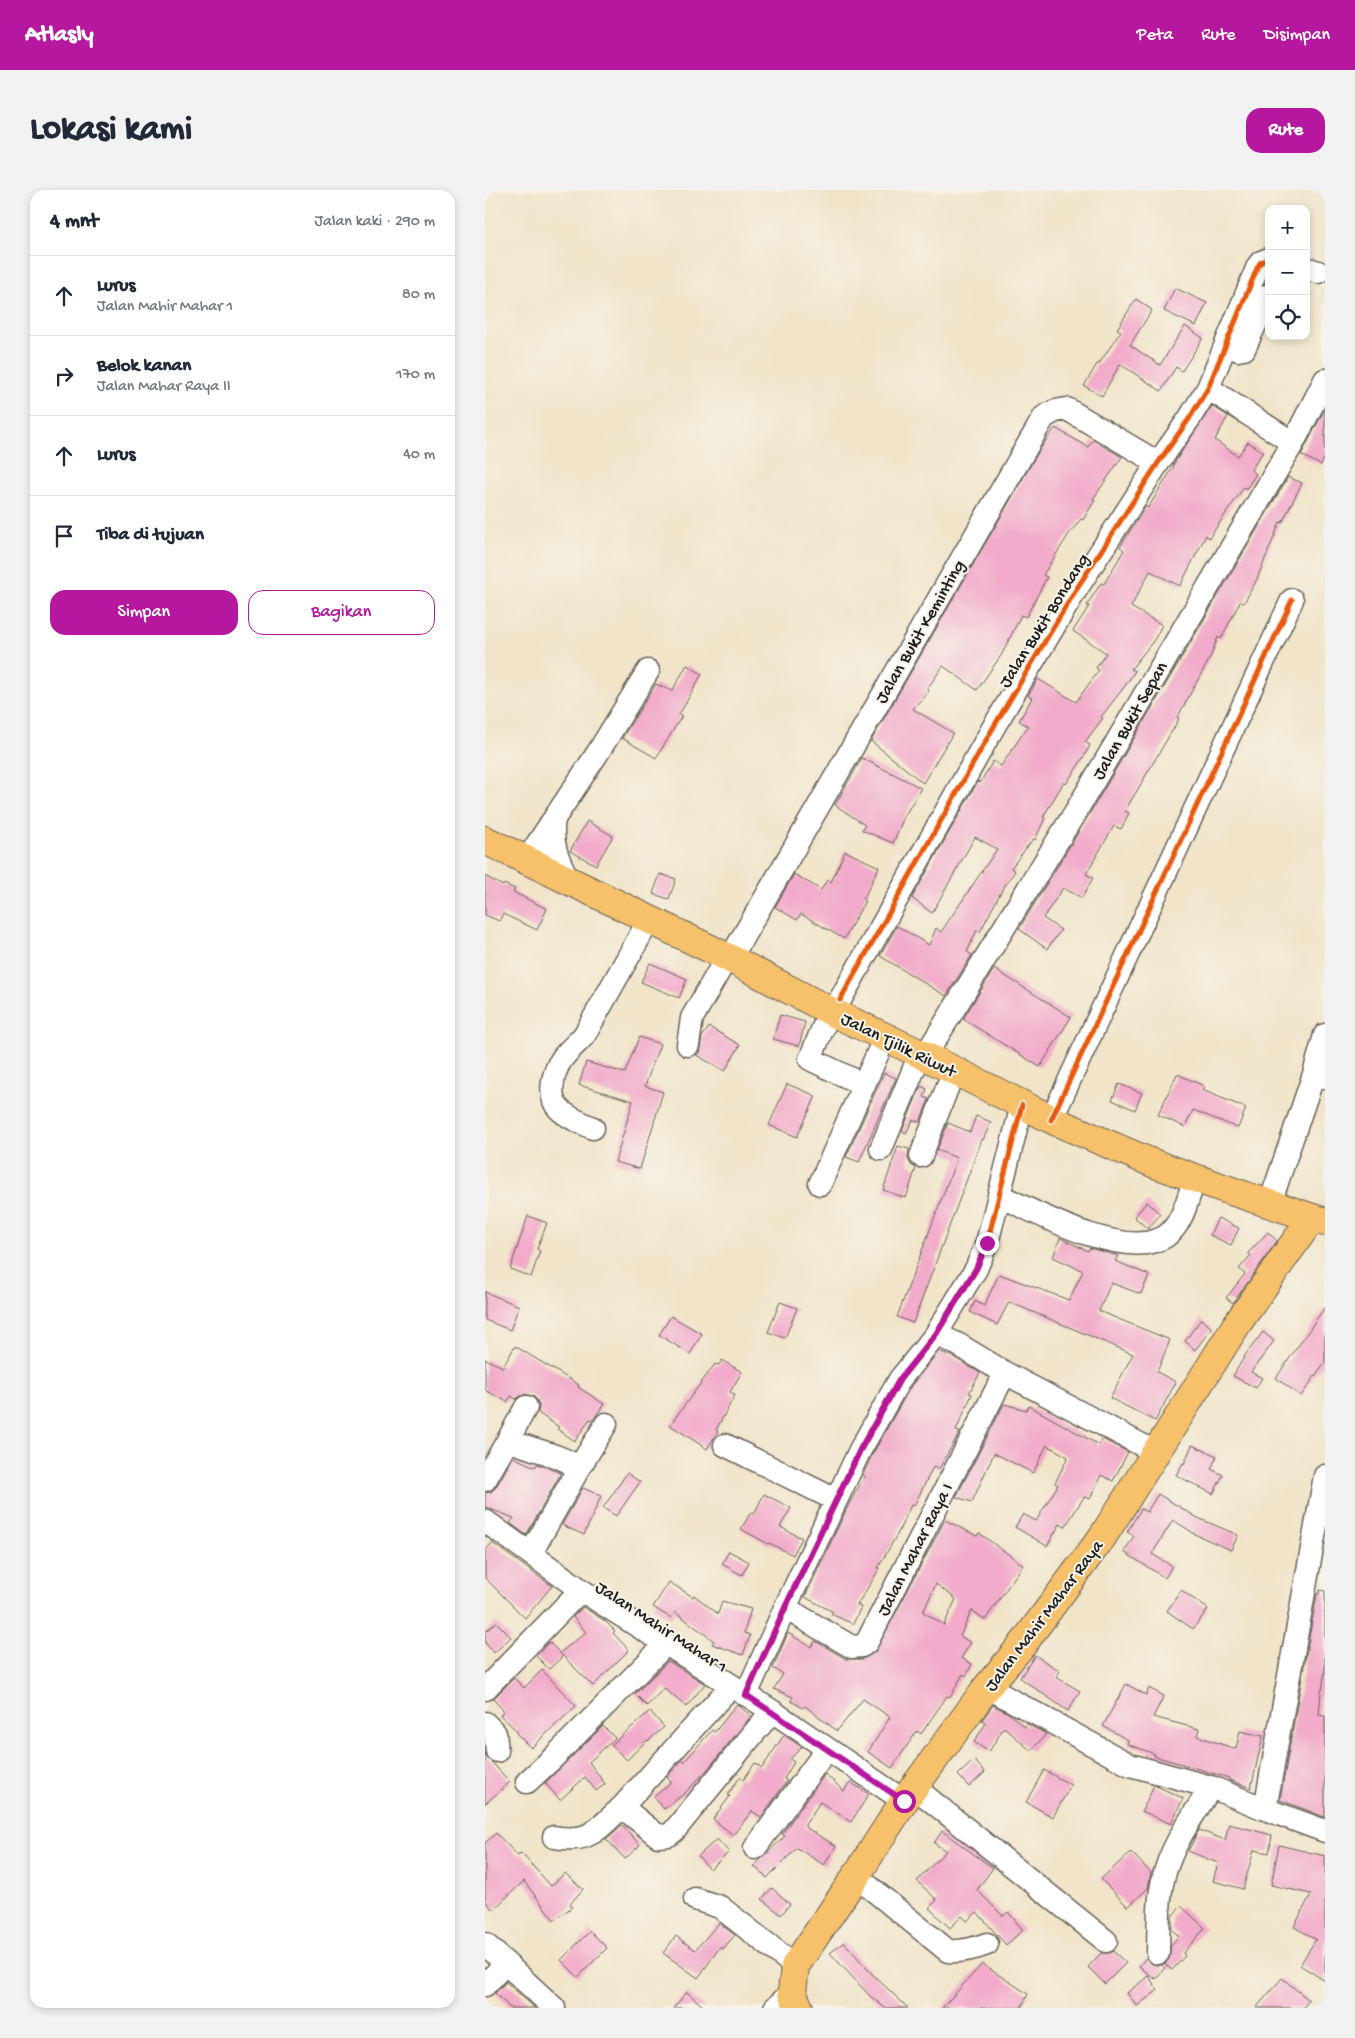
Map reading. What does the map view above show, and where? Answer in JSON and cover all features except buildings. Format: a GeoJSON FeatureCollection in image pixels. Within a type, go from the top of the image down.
{"type":"FeatureCollection","features":[{"type":"Feature","properties":{"kind":"main road","name":"Jalan Tjilik Riwut"},"geometry":{"type":"LineString","coordinates":[[485,841],[729,958],[835,1006],[885,1037],[1051,1120],[1150,1162],[1319,1220]]}},
{"type":"Feature","properties":{"kind":"main road","name":"Jalan Mahir Mahar Raya"},"geometry":{"type":"LineString","coordinates":[[790,1994],[856,1876],[909,1794],[987,1687],[1023,1644],[1103,1536],[1237,1324],[1319,1220]]}},
{"type":"Feature","properties":{"kind":"street","name":"Jalan Bukit Bondang"},"geometry":{"type":"LineString","coordinates":[[864,1085],[810,1059],[835,1006],[993,728],[1077,588],[1157,463],[1189,419],[1208,388],[1258,266],[1265,260]]}},
{"type":"Feature","properties":{"kind":"street"},"geometry":{"type":"LineString","coordinates":[[1228,342],[1238,350],[1244,349],[1265,304]]}},
{"type":"Feature","properties":{"kind":"street","name":"Jalan Bukit Sepan"},"geometry":{"type":"LineString","coordinates":[[881,1149],[923,1055],[1076,811],[1260,495],[1293,443],[1325,380]]}},
{"type":"Feature","properties":{"kind":"street"},"geometry":{"type":"LineString","coordinates":[[1208,388],[1293,443]]}},
{"type":"Feature","properties":{"kind":"street","name":"Jalan Bukit Keminting"},"geometry":{"type":"LineString","coordinates":[[689,1045],[692,1018],[729,958],[1044,417],[1055,411],[1067,410],[1157,463]]}},
{"type":"Feature","properties":{"kind":"street"},"geometry":{"type":"LineString","coordinates":[[1051,1120],[1292,600]]}},
{"type":"Feature","properties":{"kind":"street"},"geometry":{"type":"LineString","coordinates":[[526,861],[597,754],[648,671]]}},
{"type":"Feature","properties":{"kind":"street"},"geometry":{"type":"LineString","coordinates":[[554,819],[552,838],[555,853],[569,881]]}},
{"type":"Feature","properties":{"kind":"street"},"geometry":{"type":"LineString","coordinates":[[593,1128],[559,1109],[554,1101],[553,1083],[557,1066],[563,1056],[577,1045],[585,1034],[649,920]]}},
{"type":"Feature","properties":{"kind":"street"},"geometry":{"type":"LineString","coordinates":[[1270,1203],[1319,1076],[1325,1035]]}},
{"type":"Feature","properties":{"kind":"street"},"geometry":{"type":"LineString","coordinates":[[820,1184],[885,1037]]}},
{"type":"Feature","properties":{"kind":"street"},"geometry":{"type":"LineString","coordinates":[[921,1156],[954,1070]]}},
{"type":"Feature","properties":{"kind":"street"},"geometry":{"type":"LineString","coordinates":[[554,1837],[569,1839],[587,1837],[622,1807],[739,1691],[785,1608],[860,1450],[900,1379],[936,1334],[981,1259],[987,1243],[1023,1105]]}},
{"type":"Feature","properties":{"kind":"street"},"geometry":{"type":"LineString","coordinates":[[999,1195],[1057,1224],[1090,1235],[1125,1243],[1147,1242],[1166,1236],[1181,1218],[1195,1178]]}},
{"type":"Feature","properties":{"kind":"street"},"geometry":{"type":"LineString","coordinates":[[936,1334],[959,1345],[1005,1373],[1155,1452]]}},
{"type":"Feature","properties":{"kind":"street","name":"Jalan Mahar Raya I"},"geometry":{"type":"LineString","coordinates":[[785,1608],[852,1647],[862,1646],[867,1642],[1005,1373]]}},
{"type":"Feature","properties":{"kind":"street"},"geometry":{"type":"LineString","coordinates":[[485,1480],[526,1407]]}},
{"type":"Feature","properties":{"kind":"street"},"geometry":{"type":"LineString","coordinates":[[531,1553],[606,1424]]}},
{"type":"Feature","properties":{"kind":"street"},"geometry":{"type":"LineString","coordinates":[[508,1440],[571,1462],[579,1468]]}},
{"type":"Feature","properties":{"kind":"street"},"geometry":{"type":"LineString","coordinates":[[725,1446],[836,1500]]}},
{"type":"Feature","properties":{"kind":"street"},"geometry":{"type":"LineString","coordinates":[[1265,1810],[1325,1476]]}},
{"type":"Feature","properties":{"kind":"street","name":"Jalan Mahir Mahar 1"},"geometry":{"type":"LineString","coordinates":[[485,1521],[581,1590],[665,1645],[772,1711],[827,1749],[909,1794],[1106,1941]]}},
{"type":"Feature","properties":{"kind":"street"},"geometry":{"type":"LineString","coordinates":[[485,1689],[581,1590]]}},
{"type":"Feature","properties":{"kind":"street"},"geometry":{"type":"LineString","coordinates":[[527,1782],[665,1645]]}},
{"type":"Feature","properties":{"kind":"street"},"geometry":{"type":"LineString","coordinates":[[987,1687],[1131,1765],[1211,1787],[1265,1810],[1325,1831]]}},
{"type":"Feature","properties":{"kind":"street"},"geometry":{"type":"LineString","coordinates":[[622,1807],[658,1836],[674,1831],[772,1711]]}},
{"type":"Feature","properties":{"kind":"street"},"geometry":{"type":"LineString","coordinates":[[485,1723],[495,1734],[497,1751]]}},
{"type":"Feature","properties":{"kind":"street"},"geometry":{"type":"LineString","coordinates":[[755,1848],[827,1749]]}},
{"type":"Feature","properties":{"kind":"street"},"geometry":{"type":"LineString","coordinates":[[1158,1954],[1159,1912],[1165,1870],[1174,1850],[1211,1787]]}},
{"type":"Feature","properties":{"kind":"street"},"geometry":{"type":"LineString","coordinates":[[856,1876],[948,1951],[973,1950],[987,1944]]}},
{"type":"Feature","properties":{"kind":"street"},"geometry":{"type":"LineString","coordinates":[[695,1899],[720,1907],[790,1994]]}},
{"type":"Feature","properties":{"kind":"street"},"geometry":{"type":"LineString","coordinates":[[485,1944],[554,2008]]}},
{"type":"Feature","properties":{"kind":"street"},"geometry":{"type":"LineString","coordinates":[[485,1986],[506,1963]]}},
{"type":"Feature","properties":{"kind":"cycle path"},"geometry":{"type":"LineString","coordinates":[[840,1000],[993,728],[1077,588],[1208,388],[1258,266],[1265,260]]}},
{"type":"Feature","properties":{"kind":"cycle path"},"geometry":{"type":"LineString","coordinates":[[1051,1120],[1292,600]]}},
{"type":"Feature","properties":{"kind":"cycle path"},"geometry":{"type":"LineString","coordinates":[[746,1695],[860,1450],[900,1379],[936,1334],[976,1269],[987,1243],[1022,1105]]}},
{"type":"Feature","properties":{"kind":"route"},"geometry":{"type":"LineString","coordinates":[[904,1801],[746,1695],[860,1450],[900,1379],[936,1334],[976,1269],[987,1243]]}}]}
